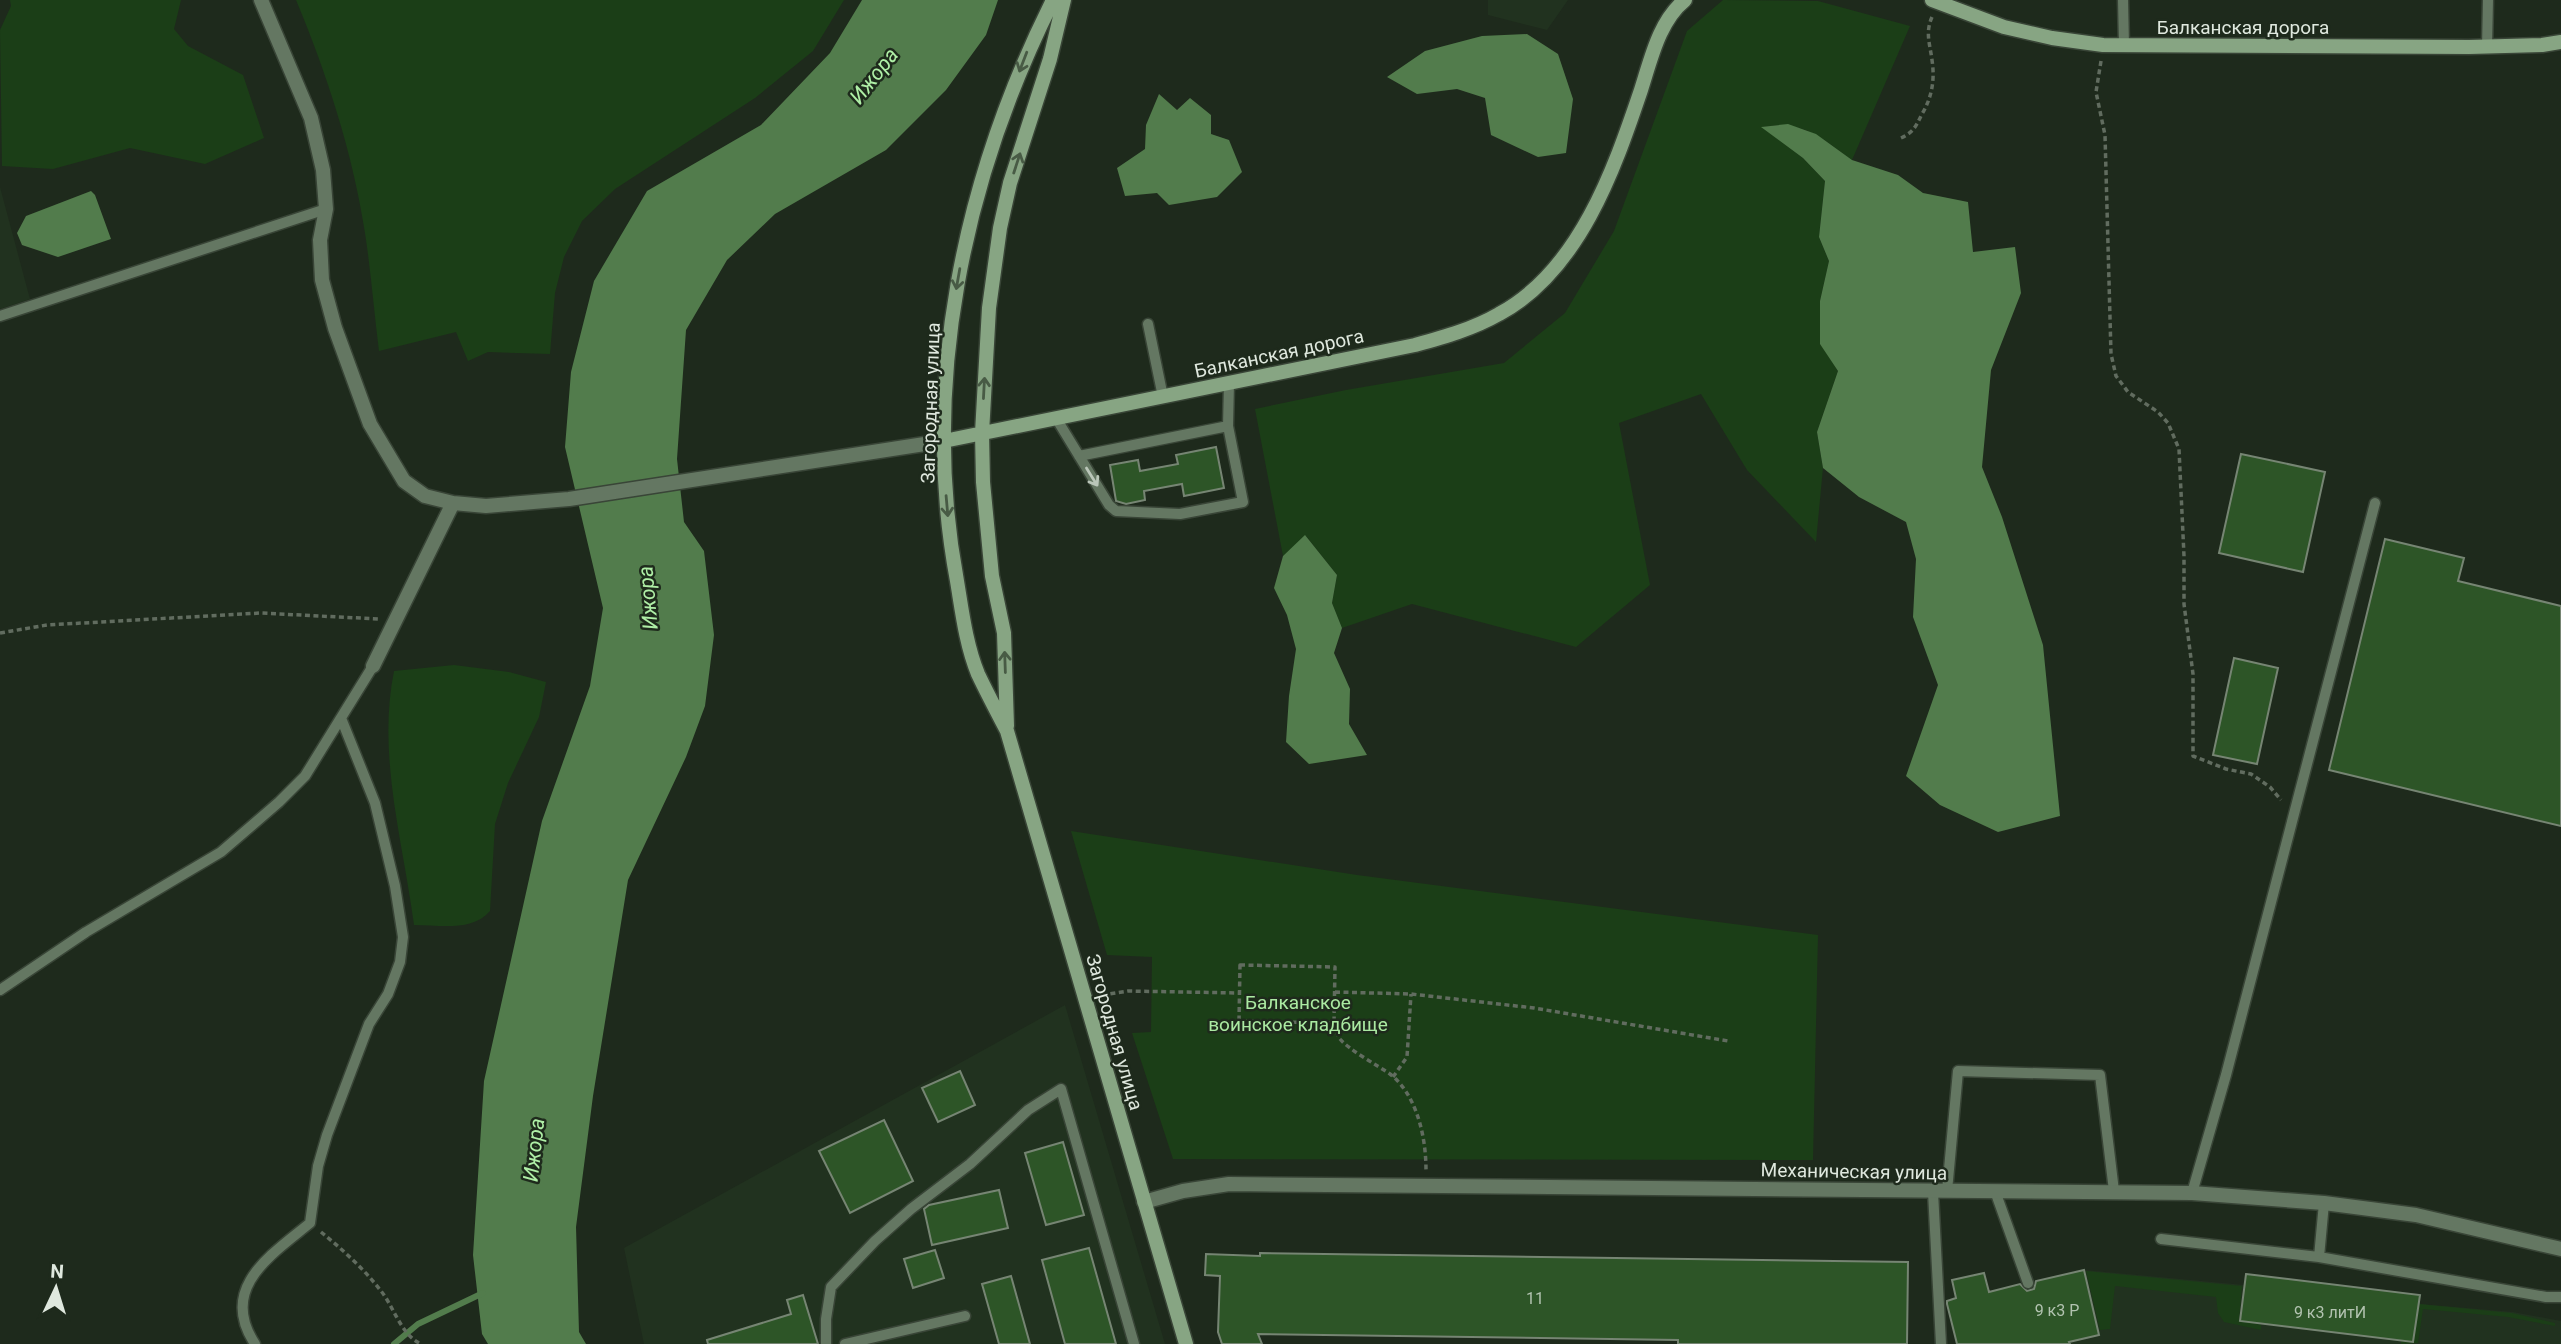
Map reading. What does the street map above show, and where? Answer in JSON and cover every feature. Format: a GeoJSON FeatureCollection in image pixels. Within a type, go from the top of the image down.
{"type":"FeatureCollection","features":[{"type":"Feature","properties":{"kind":"main road","name":"Загородная улица"},"geometry":{"type":"LineString","coordinates":[[1053,0],[1026,53],[988,159],[972,214],[953,309],[947,366],[944,441],[951,544],[965,627],[978,672],[1007,730],[1186,1344]]}},
{"type":"Feature","properties":{"kind":"main road","name":"Загородная улица"},"geometry":{"type":"LineString","coordinates":[[1007,730],[1004,633],[992,576],[987,531],[982,433],[989,308],[1000,228],[1010,183],[1050,60],[1064,0]]}},
{"type":"Feature","properties":{"kind":"main road","name":"Балканская дорога"},"geometry":{"type":"LineString","coordinates":[[944,441],[1415,345],[1454,334],[1501,313],[1537,286],[1563,257],[1586,224],[1621,149],[1659,36],[1677,6],[1685,0]]}},
{"type":"Feature","properties":{"kind":"main road","name":"Балканская дорога"},"geometry":{"type":"LineString","coordinates":[[1935,1],[2004,27],[2052,38],[2103,45],[2487,47],[2561,42]]}},
{"type":"Feature","properties":{"kind":"street","name":"Балканская дорога"},"geometry":{"type":"LineString","coordinates":[[261,0],[311,118],[323,170],[326,209],[320,240],[322,280],[335,328],[370,424],[404,481],[425,496],[453,503],[486,506],[569,499],[944,441]]}},
{"type":"Feature","properties":{"kind":"street"},"geometry":{"type":"LineString","coordinates":[[373,666],[398,620],[453,503]]}},
{"type":"Feature","properties":{"kind":"street","name":"Механическая улица"},"geometry":{"type":"LineString","coordinates":[[1144,1202],[1183,1191],[1229,1184],[2192,1193],[2324,1203],[2416,1215],[2561,1249]]}},
{"type":"Feature","properties":{"kind":"lane"},"geometry":{"type":"LineString","coordinates":[[2123,0],[2124,45]]}},
{"type":"Feature","properties":{"kind":"lane"},"geometry":{"type":"LineString","coordinates":[[2487,0],[2487,47]]}},
{"type":"Feature","properties":{"kind":"lane"},"geometry":{"type":"LineString","coordinates":[[0,302],[2,315],[326,209]]}},
{"type":"Feature","properties":{"kind":"lane"},"geometry":{"type":"LineString","coordinates":[[1148,324],[1163,397]]}},
{"type":"Feature","properties":{"kind":"lane"},"geometry":{"type":"LineString","coordinates":[[1056,418],[1109,505],[1116,511],[1180,514],[1243,502],[1227,426],[1229,383]]}},
{"type":"Feature","properties":{"kind":"lane"},"geometry":{"type":"LineString","coordinates":[[1079,456],[1227,426]]}},
{"type":"Feature","properties":{"kind":"lane"},"geometry":{"type":"LineString","coordinates":[[2192,1193],[2375,503]]}},
{"type":"Feature","properties":{"kind":"lane"},"geometry":{"type":"LineString","coordinates":[[0,990],[86,932],[221,852],[279,802],[305,776],[373,666]]}},
{"type":"Feature","properties":{"kind":"lane"},"geometry":{"type":"LineString","coordinates":[[255,1344],[243,1323],[242,1299],[250,1278],[269,1256],[310,1223],[318,1166],[327,1135],[369,1024],[392,983],[400,962],[403,937],[395,886],[375,803],[341,718]]}},
{"type":"Feature","properties":{"kind":"lane"},"geometry":{"type":"LineString","coordinates":[[1941,1344],[1940,1192],[1958,1071],[2100,1075],[2114,1191]]}},
{"type":"Feature","properties":{"kind":"lane"},"geometry":{"type":"LineString","coordinates":[[826,1344],[826,1319],[831,1287],[884,1233],[990,1147],[1028,1110],[1061,1089],[1134,1344]]}},
{"type":"Feature","properties":{"kind":"lane"},"geometry":{"type":"LineString","coordinates":[[1995,1191],[2028,1283]]}},
{"type":"Feature","properties":{"kind":"lane"},"geometry":{"type":"LineString","coordinates":[[2319,1257],[2324,1203]]}},
{"type":"Feature","properties":{"kind":"lane"},"geometry":{"type":"LineString","coordinates":[[2161,1239],[2319,1257],[2546,1297],[2561,1297]]}},
{"type":"Feature","properties":{"kind":"lane"},"geometry":{"type":"LineString","coordinates":[[845,1344],[965,1316]]}},
{"type":"Feature","properties":{"kind":"path"},"geometry":{"type":"LineString","coordinates":[[1901,138],[1913,133],[1931,98],[1932,60],[1927,27],[1935,1]]}},
{"type":"Feature","properties":{"kind":"path"},"geometry":{"type":"LineString","coordinates":[[2103,45],[2096,92],[2105,135],[2111,354],[2116,376],[2128,392],[2158,412],[2168,423],[2179,449],[2184,604],[2193,674],[2193,756],[2226,769],[2251,774],[2270,787],[2294,814]]}},
{"type":"Feature","properties":{"kind":"path"},"geometry":{"type":"LineString","coordinates":[[0,633],[47,625],[261,613],[398,620]]}},
{"type":"Feature","properties":{"kind":"path"},"geometry":{"type":"LineString","coordinates":[[1334,1023],[1239,1021],[1240,965],[1335,967],[1334,1023],[1339,1038],[1393,1077],[1407,1095],[1418,1116],[1424,1138],[1426,1174]]}},
{"type":"Feature","properties":{"kind":"path"},"geometry":{"type":"LineString","coordinates":[[1085,999],[1116,991],[1239,993]]}},
{"type":"Feature","properties":{"kind":"path"},"geometry":{"type":"LineString","coordinates":[[1335,992],[1411,994],[1534,1008],[1728,1041]]}},
{"type":"Feature","properties":{"kind":"path"},"geometry":{"type":"LineString","coordinates":[[1393,1077],[1407,1057],[1411,994]]}},
{"type":"Feature","properties":{"kind":"path"},"geometry":{"type":"LineString","coordinates":[[310,1223],[382,1292],[402,1326],[414,1341],[421,1344]]}},
{"type":"Feature","properties":{"kind":"shaded area"},"geometry":{"type":"Polygon","coordinates":[[[1488,0],[1568,0],[1547,30],[1488,15],[1488,0]]]}},
{"type":"Feature","properties":{"kind":"shaded area"},"geometry":{"type":"Polygon","coordinates":[[[0,187],[30,299],[0,309],[0,187]]]}},
{"type":"Feature","properties":{"kind":"shaded area"},"geometry":{"type":"Polygon","coordinates":[[[1065,1005],[1165,1344],[644,1344],[624,1248],[1065,1005]]]}},
{"type":"Feature","properties":{"kind":"shaded area"},"geometry":{"type":"Polygon","coordinates":[[[2084,1270],[2244,1285],[2246,1274],[2420,1295],[2420,1304],[2513,1312],[2561,1321],[2561,1344],[2019,1344],[2005,1288],[2084,1270]]]}},
{"type":"Feature","properties":{"kind":"green space"},"geometry":{"type":"Polygon","coordinates":[[[10,0],[181,0],[174,29],[188,46],[243,75],[264,138],[205,164],[130,148],[53,169],[2,166],[0,30],[11,6],[10,0]]]}},
{"type":"Feature","properties":{"kind":"green space"},"geometry":{"type":"Polygon","coordinates":[[[296,0],[844,0],[813,51],[755,98],[615,189],[582,221],[564,257],[555,293],[550,354],[488,352],[468,361],[456,332],[379,351],[367,248],[354,174],[328,85],[296,0]]]}},
{"type":"Feature","properties":{"kind":"green space"},"geometry":{"type":"Polygon","coordinates":[[[1723,0],[1818,1],[1910,26],[1852,160],[1811,132],[1789,126],[1762,127],[1803,158],[1825,181],[1819,237],[1829,261],[1820,301],[1820,343],[1838,371],[1817,432],[1823,468],[1816,542],[1747,470],[1701,394],[1619,423],[1650,585],[1576,647],[1412,604],[1342,628],[1332,603],[1337,575],[1306,536],[1283,556],[1255,409],[1346,390],[1504,363],[1565,313],[1614,231],[1687,31],[1723,0]]]}},
{"type":"Feature","properties":{"kind":"green space"},"geometry":{"type":"Polygon","coordinates":[[[454,665],[509,672],[546,682],[539,717],[508,783],[495,824],[490,911],[483,918],[465,925],[414,925],[390,767],[388,735],[394,671],[454,665]]]}},
{"type":"Feature","properties":{"kind":"green space","name":"Балканское воинское кладбище"},"geometry":{"type":"Polygon","coordinates":[[[1071,831],[1357,875],[1818,935],[1813,1160],[1173,1159],[1132,1033],[1151,1032],[1152,957],[1107,955],[1071,831]]]}},
{"type":"Feature","properties":{"kind":"green space"},"geometry":{"type":"Polygon","coordinates":[[[2086,1271],[2242,1286],[2239,1320],[2261,1325],[2261,1330],[2224,1322],[2218,1313],[2216,1297],[2115,1286],[2110,1329],[2100,1330],[2086,1271]]]}},
{"type":"Feature","properties":{"kind":"green space"},"geometry":{"type":"Polygon","coordinates":[[[2419,1304],[2512,1313],[2555,1323],[2555,1326],[2508,1317],[2423,1309],[2418,1343],[2401,1344],[2401,1341],[2413,1342],[2419,1304]]]}},
{"type":"Feature","properties":{"kind":"water","name":"Ижора"},"geometry":{"type":"Polygon","coordinates":[[[862,0],[998,0],[986,35],[946,90],[886,150],[775,214],[727,260],[686,330],[677,459],[684,522],[704,551],[714,635],[705,706],[686,757],[628,880],[593,1096],[576,1227],[579,1332],[586,1344],[488,1344],[482,1334],[473,1255],[484,1081],[542,821],[590,686],[603,608],[565,447],[571,372],[594,281],[647,191],[761,125],[830,53],[862,0]]]}},
{"type":"Feature","properties":{"kind":"water"},"geometry":{"type":"Polygon","coordinates":[[[1527,34],[1558,54],[1573,99],[1566,153],[1538,157],[1491,135],[1485,98],[1457,89],[1417,94],[1387,77],[1425,51],[1482,36],[1527,34]]]}},
{"type":"Feature","properties":{"kind":"water"},"geometry":{"type":"Polygon","coordinates":[[[1159,94],[1177,110],[1190,98],[1211,115],[1211,134],[1229,140],[1242,172],[1217,197],[1169,205],[1157,193],[1125,196],[1117,168],[1145,149],[1146,125],[1159,94]]]}},
{"type":"Feature","properties":{"kind":"water"},"geometry":{"type":"Polygon","coordinates":[[[1788,124],[1816,134],[1852,160],[1898,175],[1923,193],[1968,202],[1973,252],[2015,247],[2021,293],[1991,370],[1982,467],[2002,517],[2043,645],[2060,816],[1998,832],[1940,805],[1906,776],[1938,685],[1913,617],[1916,559],[1906,522],[1859,497],[1823,468],[1817,432],[1838,371],[1820,344],[1820,301],[1829,261],[1819,237],[1825,181],[1803,158],[1761,127],[1788,124]]]}},
{"type":"Feature","properties":{"kind":"water"},"geometry":{"type":"Polygon","coordinates":[[[91,191],[95,195],[111,239],[58,257],[22,245],[17,233],[26,216],[91,191]]]}},
{"type":"Feature","properties":{"kind":"water"},"geometry":{"type":"Polygon","coordinates":[[[1305,535],[1337,575],[1332,603],[1342,628],[1334,653],[1350,689],[1349,724],[1367,755],[1309,764],[1286,742],[1296,649],[1287,615],[1274,588],[1283,556],[1305,535]]]}},
{"type":"Feature","properties":{"kind":"building"},"geometry":{"type":"Polygon","coordinates":[[[1216,447],[1224,488],[1184,496],[1182,484],[1144,491],[1145,500],[1126,504],[1116,501],[1110,465],[1138,460],[1140,471],[1178,464],[1176,455],[1216,447]]]}},
{"type":"Feature","properties":{"kind":"building"},"geometry":{"type":"Polygon","coordinates":[[[2241,454],[2325,472],[2303,572],[2219,553],[2241,454]]]}},
{"type":"Feature","properties":{"kind":"building"},"geometry":{"type":"Polygon","coordinates":[[[2385,539],[2464,558],[2458,581],[2561,606],[2561,826],[2329,770],[2385,539]]]}},
{"type":"Feature","properties":{"kind":"building"},"geometry":{"type":"Polygon","coordinates":[[[2234,658],[2278,668],[2257,764],[2213,755],[2234,658]]]}},
{"type":"Feature","properties":{"kind":"building"},"geometry":{"type":"Polygon","coordinates":[[[960,1071],[975,1105],[938,1122],[922,1088],[960,1071]]]}},
{"type":"Feature","properties":{"kind":"building"},"geometry":{"type":"Polygon","coordinates":[[[884,1120],[913,1181],[850,1213],[819,1151],[884,1120]]]}},
{"type":"Feature","properties":{"kind":"building"},"geometry":{"type":"Polygon","coordinates":[[[1063,1142],[1084,1215],[1046,1225],[1025,1153],[1063,1142]]]}},
{"type":"Feature","properties":{"kind":"building"},"geometry":{"type":"Polygon","coordinates":[[[999,1190],[1008,1228],[932,1245],[924,1209],[929,1205],[999,1190]]]}},
{"type":"Feature","properties":{"kind":"building"},"geometry":{"type":"Polygon","coordinates":[[[1089,1248],[1116,1344],[1065,1344],[1042,1260],[1089,1248]]]}},
{"type":"Feature","properties":{"kind":"building"},"geometry":{"type":"Polygon","coordinates":[[[935,1250],[944,1278],[913,1288],[904,1259],[935,1250]]]}},
{"type":"Feature","properties":{"kind":"building"},"geometry":{"type":"Polygon","coordinates":[[[1260,1253],[1908,1262],[1907,1344],[1678,1344],[1678,1340],[1258,1334],[1262,1344],[1222,1344],[1218,1332],[1220,1276],[1205,1275],[1206,1254],[1260,1256],[1260,1253]]]}},
{"type":"Feature","properties":{"kind":"building"},"geometry":{"type":"Polygon","coordinates":[[[2084,1270],[2099,1335],[2069,1342],[2070,1344],[1957,1344],[1947,1304],[1947,1301],[1956,1298],[1952,1280],[1984,1273],[1989,1292],[2020,1284],[2027,1291],[2034,1289],[2036,1281],[2084,1270]]]}},
{"type":"Feature","properties":{"kind":"building"},"geometry":{"type":"Polygon","coordinates":[[[2246,1274],[2420,1295],[2413,1342],[2240,1321],[2246,1274]]]}},
{"type":"Feature","properties":{"kind":"building"},"geometry":{"type":"Polygon","coordinates":[[[1011,1276],[1030,1344],[999,1344],[982,1284],[1011,1276]]]}},
{"type":"Feature","properties":{"kind":"building"},"geometry":{"type":"Polygon","coordinates":[[[803,1295],[818,1344],[708,1344],[707,1340],[791,1314],[787,1300],[803,1295]]]}},
{"type":"Feature","properties":{"kind":"waterway"},"geometry":{"type":"LineString","coordinates":[[394,1344],[418,1324],[483,1293]]}}]}
